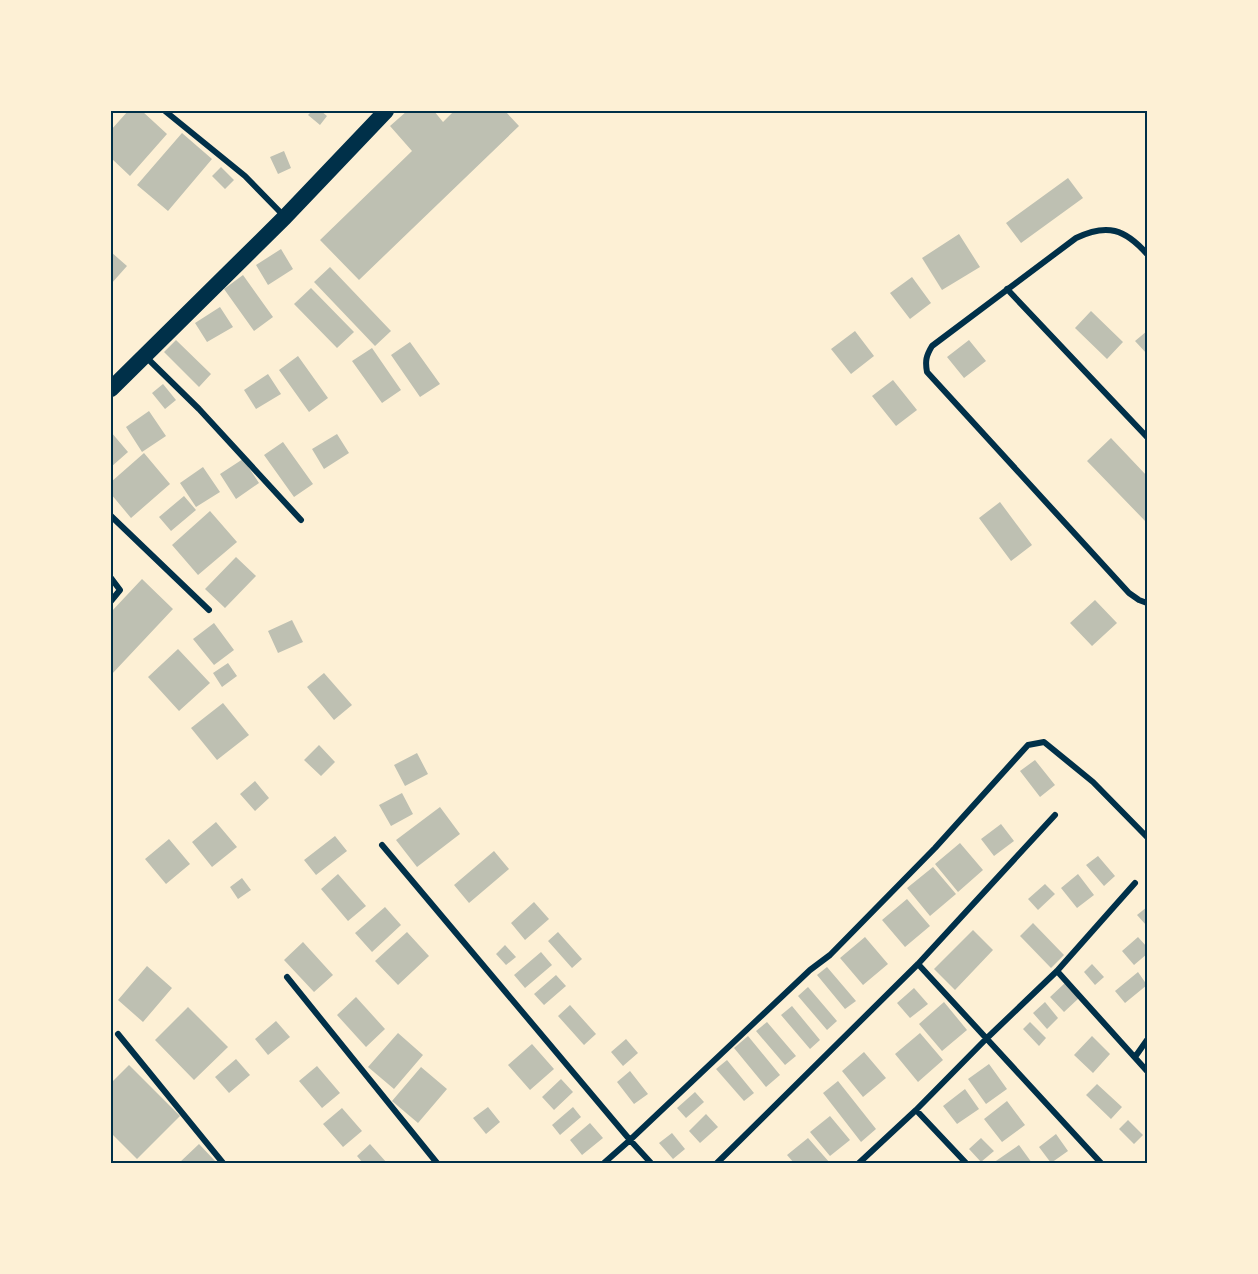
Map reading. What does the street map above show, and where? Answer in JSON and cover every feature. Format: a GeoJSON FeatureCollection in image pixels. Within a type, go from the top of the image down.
{"type":"FeatureCollection","features":[{"type":"Feature","properties":{"kind":"highway"},"geometry":{"type":"LineString","coordinates":[[111,389],[387,111]]}},
{"type":"Feature","properties":{"kind":"street"},"geometry":{"type":"LineString","coordinates":[[165,111],[245,176],[285,216]]}},
{"type":"Feature","properties":{"kind":"street"},"geometry":{"type":"LineString","coordinates":[[1147,254],[1137,243],[1119,231],[1104,229],[1076,238],[932,346],[926,356],[927,372],[1129,593],[1147,603]]}},
{"type":"Feature","properties":{"kind":"street"},"geometry":{"type":"LineString","coordinates":[[1007,289],[1147,437]]}},
{"type":"Feature","properties":{"kind":"street"},"geometry":{"type":"LineString","coordinates":[[145,355],[199,409],[301,520]]}},
{"type":"Feature","properties":{"kind":"street"},"geometry":{"type":"LineString","coordinates":[[111,516],[209,610]]}},
{"type":"Feature","properties":{"kind":"street"},"geometry":{"type":"LineString","coordinates":[[111,578],[120,590],[111,601]]}},
{"type":"Feature","properties":{"kind":"street"},"geometry":{"type":"LineString","coordinates":[[604,1163],[810,970],[830,955],[935,849],[1028,745],[1044,742],[1093,782],[1147,837]]}},
{"type":"Feature","properties":{"kind":"street"},"geometry":{"type":"LineString","coordinates":[[717,1163],[918,964],[1055,815]]}},
{"type":"Feature","properties":{"kind":"street"},"geometry":{"type":"LineString","coordinates":[[382,845],[651,1163]]}},
{"type":"Feature","properties":{"kind":"street"},"geometry":{"type":"LineString","coordinates":[[859,1163],[1057,971],[1135,883]]}},
{"type":"Feature","properties":{"kind":"street"},"geometry":{"type":"LineString","coordinates":[[918,964],[1101,1163]]}},
{"type":"Feature","properties":{"kind":"street"},"geometry":{"type":"LineString","coordinates":[[1057,971],[1147,1071]]}},
{"type":"Feature","properties":{"kind":"street"},"geometry":{"type":"LineString","coordinates":[[287,977],[437,1163]]}},
{"type":"Feature","properties":{"kind":"street"},"geometry":{"type":"LineString","coordinates":[[118,1034],[223,1163]]}},
{"type":"Feature","properties":{"kind":"street"},"geometry":{"type":"LineString","coordinates":[[1135,1057],[1147,1040]]}},
{"type":"Feature","properties":{"kind":"street"},"geometry":{"type":"LineString","coordinates":[[916,1110],[966,1163]]}},
{"type":"Feature","properties":{"kind":"building"},"geometry":{"type":"Polygon","coordinates":[[[128,111],[142,111],[167,134],[130,176],[111,158],[111,130],[128,111]]]}},
{"type":"Feature","properties":{"kind":"building"},"geometry":{"type":"Polygon","coordinates":[[[312,111],[321,111],[327,116],[320,125],[308,115],[312,111]]]}},
{"type":"Feature","properties":{"kind":"building"},"geometry":{"type":"Polygon","coordinates":[[[407,111],[434,111],[443,122],[454,111],[505,111],[519,126],[359,280],[320,240],[412,151],[390,126],[407,111]]]}},
{"type":"Feature","properties":{"kind":"building"},"geometry":{"type":"Polygon","coordinates":[[[182,133],[212,159],[168,211],[137,185],[182,133]]]}},
{"type":"Feature","properties":{"kind":"building"},"geometry":{"type":"Polygon","coordinates":[[[284,151],[291,168],[278,174],[270,157],[284,151]]]}},
{"type":"Feature","properties":{"kind":"building"},"geometry":{"type":"Polygon","coordinates":[[[221,167],[234,180],[225,189],[212,176],[221,167]]]}},
{"type":"Feature","properties":{"kind":"building"},"geometry":{"type":"Polygon","coordinates":[[[1068,178],[1083,198],[1021,243],[1006,223],[1068,178]]]}},
{"type":"Feature","properties":{"kind":"building"},"geometry":{"type":"Polygon","coordinates":[[[959,234],[980,267],[942,290],[922,258],[959,234]]]}},
{"type":"Feature","properties":{"kind":"building"},"geometry":{"type":"Polygon","coordinates":[[[281,249],[293,269],[268,285],[256,265],[281,249]]]}},
{"type":"Feature","properties":{"kind":"building"},"geometry":{"type":"Polygon","coordinates":[[[111,252],[127,266],[111,284],[111,252]]]}},
{"type":"Feature","properties":{"kind":"building"},"geometry":{"type":"Polygon","coordinates":[[[330,267],[391,331],[375,346],[314,282],[330,267]]]}},
{"type":"Feature","properties":{"kind":"building"},"geometry":{"type":"Polygon","coordinates":[[[243,275],[273,317],[254,331],[224,289],[243,275]]]}},
{"type":"Feature","properties":{"kind":"building"},"geometry":{"type":"Polygon","coordinates":[[[912,277],[931,303],[910,319],[890,293],[912,277]]]}},
{"type":"Feature","properties":{"kind":"building"},"geometry":{"type":"Polygon","coordinates":[[[311,288],[354,332],[337,348],[294,304],[311,288]]]}},
{"type":"Feature","properties":{"kind":"building"},"geometry":{"type":"Polygon","coordinates":[[[220,307],[233,327],[207,342],[195,323],[220,307]]]}},
{"type":"Feature","properties":{"kind":"building"},"geometry":{"type":"Polygon","coordinates":[[[1091,311],[1123,342],[1107,359],[1075,328],[1091,311]]]}},
{"type":"Feature","properties":{"kind":"building"},"geometry":{"type":"Polygon","coordinates":[[[855,331],[874,356],[851,374],[831,349],[855,331]]]}},
{"type":"Feature","properties":{"kind":"building"},"geometry":{"type":"Polygon","coordinates":[[[1147,331],[1147,354],[1135,341],[1147,331]]]}},
{"type":"Feature","properties":{"kind":"building"},"geometry":{"type":"Polygon","coordinates":[[[176,340],[211,374],[199,387],[164,352],[176,340]]]}},
{"type":"Feature","properties":{"kind":"building"},"geometry":{"type":"Polygon","coordinates":[[[969,340],[986,361],[964,378],[947,357],[969,340]]]}},
{"type":"Feature","properties":{"kind":"building"},"geometry":{"type":"Polygon","coordinates":[[[410,342],[440,384],[420,397],[391,355],[410,342]]]}},
{"type":"Feature","properties":{"kind":"building"},"geometry":{"type":"Polygon","coordinates":[[[372,348],[401,390],[382,403],[352,361],[372,348]]]}},
{"type":"Feature","properties":{"kind":"building"},"geometry":{"type":"Polygon","coordinates":[[[298,356],[328,398],[309,412],[279,370],[298,356]]]}},
{"type":"Feature","properties":{"kind":"building"},"geometry":{"type":"Polygon","coordinates":[[[268,374],[281,394],[256,409],[244,390],[268,374]]]}},
{"type":"Feature","properties":{"kind":"building"},"geometry":{"type":"Polygon","coordinates":[[[893,380],[917,410],[896,426],[872,396],[893,380]]]}},
{"type":"Feature","properties":{"kind":"building"},"geometry":{"type":"Polygon","coordinates":[[[163,384],[176,400],[165,409],[152,393],[163,384]]]}},
{"type":"Feature","properties":{"kind":"building"},"geometry":{"type":"Polygon","coordinates":[[[149,411],[166,436],[142,452],[126,427],[149,411]]]}},
{"type":"Feature","properties":{"kind":"building"},"geometry":{"type":"Polygon","coordinates":[[[111,432],[128,452],[111,467],[111,432]]]}},
{"type":"Feature","properties":{"kind":"building"},"geometry":{"type":"Polygon","coordinates":[[[337,434],[349,453],[324,469],[312,449],[337,434]]]}},
{"type":"Feature","properties":{"kind":"building"},"geometry":{"type":"Polygon","coordinates":[[[1111,438],[1147,476],[1147,523],[1087,461],[1111,438]]]}},
{"type":"Feature","properties":{"kind":"building"},"geometry":{"type":"Polygon","coordinates":[[[283,442],[313,484],[294,497],[264,455],[283,442]]]}},
{"type":"Feature","properties":{"kind":"building"},"geometry":{"type":"Polygon","coordinates":[[[144,453],[170,484],[131,518],[111,494],[111,482],[144,453]]]}},
{"type":"Feature","properties":{"kind":"building"},"geometry":{"type":"Polygon","coordinates":[[[243,459],[259,483],[236,499],[220,474],[243,459]]]}},
{"type":"Feature","properties":{"kind":"building"},"geometry":{"type":"Polygon","coordinates":[[[203,467],[220,492],[196,507],[180,483],[203,467]]]}},
{"type":"Feature","properties":{"kind":"building"},"geometry":{"type":"Polygon","coordinates":[[[184,496],[196,510],[171,531],[159,517],[184,496]]]}},
{"type":"Feature","properties":{"kind":"building"},"geometry":{"type":"Polygon","coordinates":[[[1000,502],[1032,545],[1011,561],[979,518],[1000,502]]]}},
{"type":"Feature","properties":{"kind":"building"},"geometry":{"type":"Polygon","coordinates":[[[210,511],[237,542],[198,575],[172,545],[210,511]]]}},
{"type":"Feature","properties":{"kind":"building"},"geometry":{"type":"Polygon","coordinates":[[[236,557],[256,576],[225,608],[205,589],[236,557]]]}},
{"type":"Feature","properties":{"kind":"building"},"geometry":{"type":"Polygon","coordinates":[[[142,579],[173,609],[111,675],[111,612],[142,579]]]}},
{"type":"Feature","properties":{"kind":"building"},"geometry":{"type":"Polygon","coordinates":[[[1095,600],[1117,623],[1092,646],[1070,623],[1095,600]]]}},
{"type":"Feature","properties":{"kind":"building"},"geometry":{"type":"Polygon","coordinates":[[[292,620],[303,642],[278,653],[268,631],[292,620]]]}},
{"type":"Feature","properties":{"kind":"building"},"geometry":{"type":"Polygon","coordinates":[[[214,623],[234,650],[214,665],[193,639],[214,623]]]}},
{"type":"Feature","properties":{"kind":"building"},"geometry":{"type":"Polygon","coordinates":[[[178,649],[210,683],[179,711],[148,677],[178,649]]]}},
{"type":"Feature","properties":{"kind":"building"},"geometry":{"type":"Polygon","coordinates":[[[228,663],[237,676],[222,687],[213,673],[228,663]]]}},
{"type":"Feature","properties":{"kind":"building"},"geometry":{"type":"Polygon","coordinates":[[[324,673],[352,705],[334,720],[307,687],[324,673]]]}},
{"type":"Feature","properties":{"kind":"building"},"geometry":{"type":"Polygon","coordinates":[[[223,703],[249,735],[217,760],[191,728],[223,703]]]}},
{"type":"Feature","properties":{"kind":"building"},"geometry":{"type":"Polygon","coordinates":[[[319,745],[335,762],[321,776],[304,760],[319,745]]]}},
{"type":"Feature","properties":{"kind":"building"},"geometry":{"type":"Polygon","coordinates":[[[417,753],[428,774],[405,786],[394,765],[417,753]]]}},
{"type":"Feature","properties":{"kind":"building"},"geometry":{"type":"Polygon","coordinates":[[[1035,760],[1055,785],[1040,797],[1020,771],[1035,760]]]}},
{"type":"Feature","properties":{"kind":"building"},"geometry":{"type":"Polygon","coordinates":[[[255,781],[269,798],[255,811],[240,794],[255,781]]]}},
{"type":"Feature","properties":{"kind":"building"},"geometry":{"type":"Polygon","coordinates":[[[402,793],[413,814],[391,826],[379,805],[402,793]]]}},
{"type":"Feature","properties":{"kind":"building"},"geometry":{"type":"Polygon","coordinates":[[[440,807],[460,834],[417,867],[396,840],[440,807]]]}},
{"type":"Feature","properties":{"kind":"building"},"geometry":{"type":"Polygon","coordinates":[[[216,822],[237,847],[212,867],[192,842],[216,822]]]}},
{"type":"Feature","properties":{"kind":"building"},"geometry":{"type":"Polygon","coordinates":[[[1001,824],[1014,841],[994,856],[981,839],[1001,824]]]}},
{"type":"Feature","properties":{"kind":"building"},"geometry":{"type":"Polygon","coordinates":[[[335,836],[347,851],[316,875],[304,860],[335,836]]]}},
{"type":"Feature","properties":{"kind":"building"},"geometry":{"type":"Polygon","coordinates":[[[169,839],[190,864],[166,884],[145,859],[169,839]]]}},
{"type":"Feature","properties":{"kind":"building"},"geometry":{"type":"Polygon","coordinates":[[[960,843],[983,870],[958,892],[935,864],[960,843]]]}},
{"type":"Feature","properties":{"kind":"building"},"geometry":{"type":"Polygon","coordinates":[[[494,851],[509,869],[469,903],[454,885],[494,851]]]}},
{"type":"Feature","properties":{"kind":"building"},"geometry":{"type":"Polygon","coordinates":[[[1098,856],[1115,876],[1104,886],[1086,865],[1098,856]]]}},
{"type":"Feature","properties":{"kind":"building"},"geometry":{"type":"Polygon","coordinates":[[[933,867],[956,894],[930,916],[907,888],[933,867]]]}},
{"type":"Feature","properties":{"kind":"building"},"geometry":{"type":"Polygon","coordinates":[[[338,874],[366,906],[348,921],[321,889],[338,874]]]}},
{"type":"Feature","properties":{"kind":"building"},"geometry":{"type":"Polygon","coordinates":[[[1078,874],[1094,895],[1077,908],[1061,888],[1078,874]]]}},
{"type":"Feature","properties":{"kind":"building"},"geometry":{"type":"Polygon","coordinates":[[[242,878],[251,890],[238,899],[230,887],[242,878]]]}},
{"type":"Feature","properties":{"kind":"building"},"geometry":{"type":"Polygon","coordinates":[[[1045,884],[1055,894],[1038,910],[1028,899],[1045,884]]]}},
{"type":"Feature","properties":{"kind":"building"},"geometry":{"type":"Polygon","coordinates":[[[907,899],[930,926],[905,947],[882,920],[907,899]]]}},
{"type":"Feature","properties":{"kind":"building"},"geometry":{"type":"Polygon","coordinates":[[[534,902],[549,919],[525,940],[511,923],[534,902]]]}},
{"type":"Feature","properties":{"kind":"building"},"geometry":{"type":"Polygon","coordinates":[[[385,907],[401,925],[372,952],[355,933],[385,907]]]}},
{"type":"Feature","properties":{"kind":"building"},"geometry":{"type":"Polygon","coordinates":[[[1147,907],[1147,926],[1137,915],[1147,907]]]}},
{"type":"Feature","properties":{"kind":"building"},"geometry":{"type":"Polygon","coordinates":[[[1033,923],[1064,955],[1051,968],[1020,936],[1033,923]]]}},
{"type":"Feature","properties":{"kind":"building"},"geometry":{"type":"Polygon","coordinates":[[[973,930],[993,950],[955,990],[934,969],[973,930]]]}},
{"type":"Feature","properties":{"kind":"building"},"geometry":{"type":"Polygon","coordinates":[[[407,932],[429,956],[398,985],[375,961],[407,932]]]}},
{"type":"Feature","properties":{"kind":"building"},"geometry":{"type":"Polygon","coordinates":[[[558,932],[582,959],[572,968],[548,941],[558,932]]]}},
{"type":"Feature","properties":{"kind":"building"},"geometry":{"type":"Polygon","coordinates":[[[865,937],[888,964],[863,985],[840,958],[865,937]]]}},
{"type":"Feature","properties":{"kind":"building"},"geometry":{"type":"Polygon","coordinates":[[[1138,937],[1147,947],[1147,954],[1134,965],[1122,951],[1138,937]]]}},
{"type":"Feature","properties":{"kind":"building"},"geometry":{"type":"Polygon","coordinates":[[[303,942],[333,975],[314,992],[284,960],[303,942]]]}},
{"type":"Feature","properties":{"kind":"building"},"geometry":{"type":"Polygon","coordinates":[[[505,945],[516,957],[506,965],[496,954],[505,945]]]}},
{"type":"Feature","properties":{"kind":"building"},"geometry":{"type":"Polygon","coordinates":[[[541,952],[552,965],[525,988],[514,975],[541,952]]]}},
{"type":"Feature","properties":{"kind":"building"},"geometry":{"type":"Polygon","coordinates":[[[1092,964],[1104,977],[1095,985],[1084,972],[1092,964]]]}},
{"type":"Feature","properties":{"kind":"building"},"geometry":{"type":"Polygon","coordinates":[[[147,966],[172,988],[143,1022],[118,1000],[147,966]]]}},
{"type":"Feature","properties":{"kind":"building"},"geometry":{"type":"Polygon","coordinates":[[[827,967],[856,1001],[845,1009],[817,975],[827,967]]]}},
{"type":"Feature","properties":{"kind":"building"},"geometry":{"type":"Polygon","coordinates":[[[1138,972],[1147,985],[1125,1003],[1115,991],[1138,972]]]}},
{"type":"Feature","properties":{"kind":"building"},"geometry":{"type":"Polygon","coordinates":[[[556,975],[566,986],[544,1005],[534,994],[556,975]]]}},
{"type":"Feature","properties":{"kind":"building"},"geometry":{"type":"Polygon","coordinates":[[[1065,983],[1079,998],[1064,1012],[1050,997],[1065,983]]]}},
{"type":"Feature","properties":{"kind":"building"},"geometry":{"type":"Polygon","coordinates":[[[808,987],[837,1021],[827,1030],[798,996],[808,987]]]}},
{"type":"Feature","properties":{"kind":"building"},"geometry":{"type":"Polygon","coordinates":[[[914,988],[928,1004],[910,1018],[897,1003],[914,988]]]}},
{"type":"Feature","properties":{"kind":"building"},"geometry":{"type":"Polygon","coordinates":[[[356,997],[385,1029],[366,1047],[337,1015],[356,997]]]}},
{"type":"Feature","properties":{"kind":"building"},"geometry":{"type":"Polygon","coordinates":[[[944,1002],[967,1030],[942,1051],[919,1024],[944,1002]]]}},
{"type":"Feature","properties":{"kind":"building"},"geometry":{"type":"Polygon","coordinates":[[[1045,1002],[1058,1018],[1047,1029],[1033,1013],[1045,1002]]]}},
{"type":"Feature","properties":{"kind":"building"},"geometry":{"type":"Polygon","coordinates":[[[570,1005],[596,1034],[584,1045],[558,1016],[570,1005]]]}},
{"type":"Feature","properties":{"kind":"building"},"geometry":{"type":"Polygon","coordinates":[[[792,1006],[820,1040],[810,1049],[781,1015],[792,1006]]]}},
{"type":"Feature","properties":{"kind":"building"},"geometry":{"type":"Polygon","coordinates":[[[188,1007],[228,1047],[194,1080],[155,1040],[188,1007]]]}},
{"type":"Feature","properties":{"kind":"building"},"geometry":{"type":"Polygon","coordinates":[[[276,1021],[290,1037],[268,1055],[255,1039],[276,1021]]]}},
{"type":"Feature","properties":{"kind":"building"},"geometry":{"type":"Polygon","coordinates":[[[767,1022],[796,1056],[785,1065],[756,1031],[767,1022]]]}},
{"type":"Feature","properties":{"kind":"building"},"geometry":{"type":"Polygon","coordinates":[[[1030,1022],[1046,1038],[1039,1046],[1023,1029],[1030,1022]]]}},
{"type":"Feature","properties":{"kind":"building"},"geometry":{"type":"Polygon","coordinates":[[[398,1033],[423,1055],[394,1089],[368,1067],[398,1033]]]}},
{"type":"Feature","properties":{"kind":"building"},"geometry":{"type":"Polygon","coordinates":[[[920,1033],[943,1060],[918,1082],[895,1054],[920,1033]]]}},
{"type":"Feature","properties":{"kind":"building"},"geometry":{"type":"Polygon","coordinates":[[[748,1036],[780,1075],[766,1087],[734,1048],[748,1036]]]}},
{"type":"Feature","properties":{"kind":"building"},"geometry":{"type":"Polygon","coordinates":[[[1092,1036],[1110,1054],[1093,1073],[1074,1055],[1092,1036]]]}},
{"type":"Feature","properties":{"kind":"building"},"geometry":{"type":"Polygon","coordinates":[[[626,1039],[638,1053],[623,1066],[611,1052],[626,1039]]]}},
{"type":"Feature","properties":{"kind":"building"},"geometry":{"type":"Polygon","coordinates":[[[532,1044],[554,1069],[530,1090],[508,1065],[532,1044]]]}},
{"type":"Feature","properties":{"kind":"building"},"geometry":{"type":"Polygon","coordinates":[[[864,1052],[886,1078],[863,1097],[842,1071],[864,1052]]]}},
{"type":"Feature","properties":{"kind":"building"},"geometry":{"type":"Polygon","coordinates":[[[236,1059],[250,1075],[229,1093],[215,1077],[236,1059]]]}},
{"type":"Feature","properties":{"kind":"building"},"geometry":{"type":"Polygon","coordinates":[[[727,1060],[754,1093],[744,1101],[716,1069],[727,1060]]]}},
{"type":"Feature","properties":{"kind":"building"},"geometry":{"type":"Polygon","coordinates":[[[989,1064],[1007,1089],[986,1104],[968,1079],[989,1064]]]}},
{"type":"Feature","properties":{"kind":"building"},"geometry":{"type":"Polygon","coordinates":[[[129,1065],[180,1116],[137,1159],[111,1133],[111,1083],[129,1065]]]}},
{"type":"Feature","properties":{"kind":"building"},"geometry":{"type":"Polygon","coordinates":[[[317,1066],[340,1093],[322,1108],[299,1081],[317,1066]]]}},
{"type":"Feature","properties":{"kind":"building"},"geometry":{"type":"Polygon","coordinates":[[[421,1067],[447,1089],[418,1123],[392,1101],[421,1067]]]}},
{"type":"Feature","properties":{"kind":"building"},"geometry":{"type":"Polygon","coordinates":[[[630,1071],[648,1094],[634,1104],[617,1082],[630,1071]]]}},
{"type":"Feature","properties":{"kind":"building"},"geometry":{"type":"Polygon","coordinates":[[[561,1079],[573,1092],[554,1110],[542,1097],[561,1079]]]}},
{"type":"Feature","properties":{"kind":"building"},"geometry":{"type":"Polygon","coordinates":[[[838,1081],[876,1129],[861,1142],[823,1093],[838,1081]]]}},
{"type":"Feature","properties":{"kind":"building"},"geometry":{"type":"Polygon","coordinates":[[[1097,1084],[1122,1107],[1111,1119],[1086,1095],[1097,1084]]]}},
{"type":"Feature","properties":{"kind":"building"},"geometry":{"type":"Polygon","coordinates":[[[965,1089],[979,1109],[957,1124],[943,1106],[965,1089]]]}},
{"type":"Feature","properties":{"kind":"building"},"geometry":{"type":"Polygon","coordinates":[[[695,1092],[704,1102],[686,1118],[677,1108],[695,1092]]]}},
{"type":"Feature","properties":{"kind":"building"},"geometry":{"type":"Polygon","coordinates":[[[1007,1101],[1025,1125],[1002,1142],[984,1119],[1007,1101]]]}},
{"type":"Feature","properties":{"kind":"building"},"geometry":{"type":"Polygon","coordinates":[[[488,1107],[500,1122],[486,1134],[473,1118],[488,1107]]]}},
{"type":"Feature","properties":{"kind":"building"},"geometry":{"type":"Polygon","coordinates":[[[573,1107],[581,1117],[560,1135],[552,1125],[573,1107]]]}},
{"type":"Feature","properties":{"kind":"building"},"geometry":{"type":"Polygon","coordinates":[[[342,1108],[362,1131],[343,1147],[323,1124],[342,1108]]]}},
{"type":"Feature","properties":{"kind":"building"},"geometry":{"type":"Polygon","coordinates":[[[706,1114],[718,1127],[700,1143],[689,1131],[706,1114]]]}},
{"type":"Feature","properties":{"kind":"building"},"geometry":{"type":"Polygon","coordinates":[[[830,1116],[850,1140],[830,1156],[810,1132],[830,1116]]]}},
{"type":"Feature","properties":{"kind":"building"},"geometry":{"type":"Polygon","coordinates":[[[1128,1120],[1143,1135],[1134,1144],[1119,1129],[1128,1120]]]}},
{"type":"Feature","properties":{"kind":"building"},"geometry":{"type":"Polygon","coordinates":[[[590,1123],[603,1138],[582,1155],[570,1140],[590,1123]]]}},
{"type":"Feature","properties":{"kind":"building"},"geometry":{"type":"Polygon","coordinates":[[[672,1133],[685,1149],[673,1159],[659,1143],[672,1133]]]}},
{"type":"Feature","properties":{"kind":"building"},"geometry":{"type":"Polygon","coordinates":[[[1056,1134],[1068,1151],[1051,1163],[1039,1147],[1056,1134]]]}},
{"type":"Feature","properties":{"kind":"building"},"geometry":{"type":"Polygon","coordinates":[[[808,1138],[830,1163],[794,1163],[787,1155],[808,1138]]]}},
{"type":"Feature","properties":{"kind":"building"},"geometry":{"type":"Polygon","coordinates":[[[981,1138],[994,1151],[981,1162],[969,1149],[981,1138]]]}},
{"type":"Feature","properties":{"kind":"building"},"geometry":{"type":"Polygon","coordinates":[[[199,1144],[217,1163],[179,1163],[199,1144]]]}},
{"type":"Feature","properties":{"kind":"building"},"geometry":{"type":"Polygon","coordinates":[[[370,1144],[387,1163],[363,1163],[357,1156],[370,1144]]]}},
{"type":"Feature","properties":{"kind":"building"},"geometry":{"type":"Polygon","coordinates":[[[1019,1145],[1032,1163],[993,1163],[1019,1145]]]}}]}
